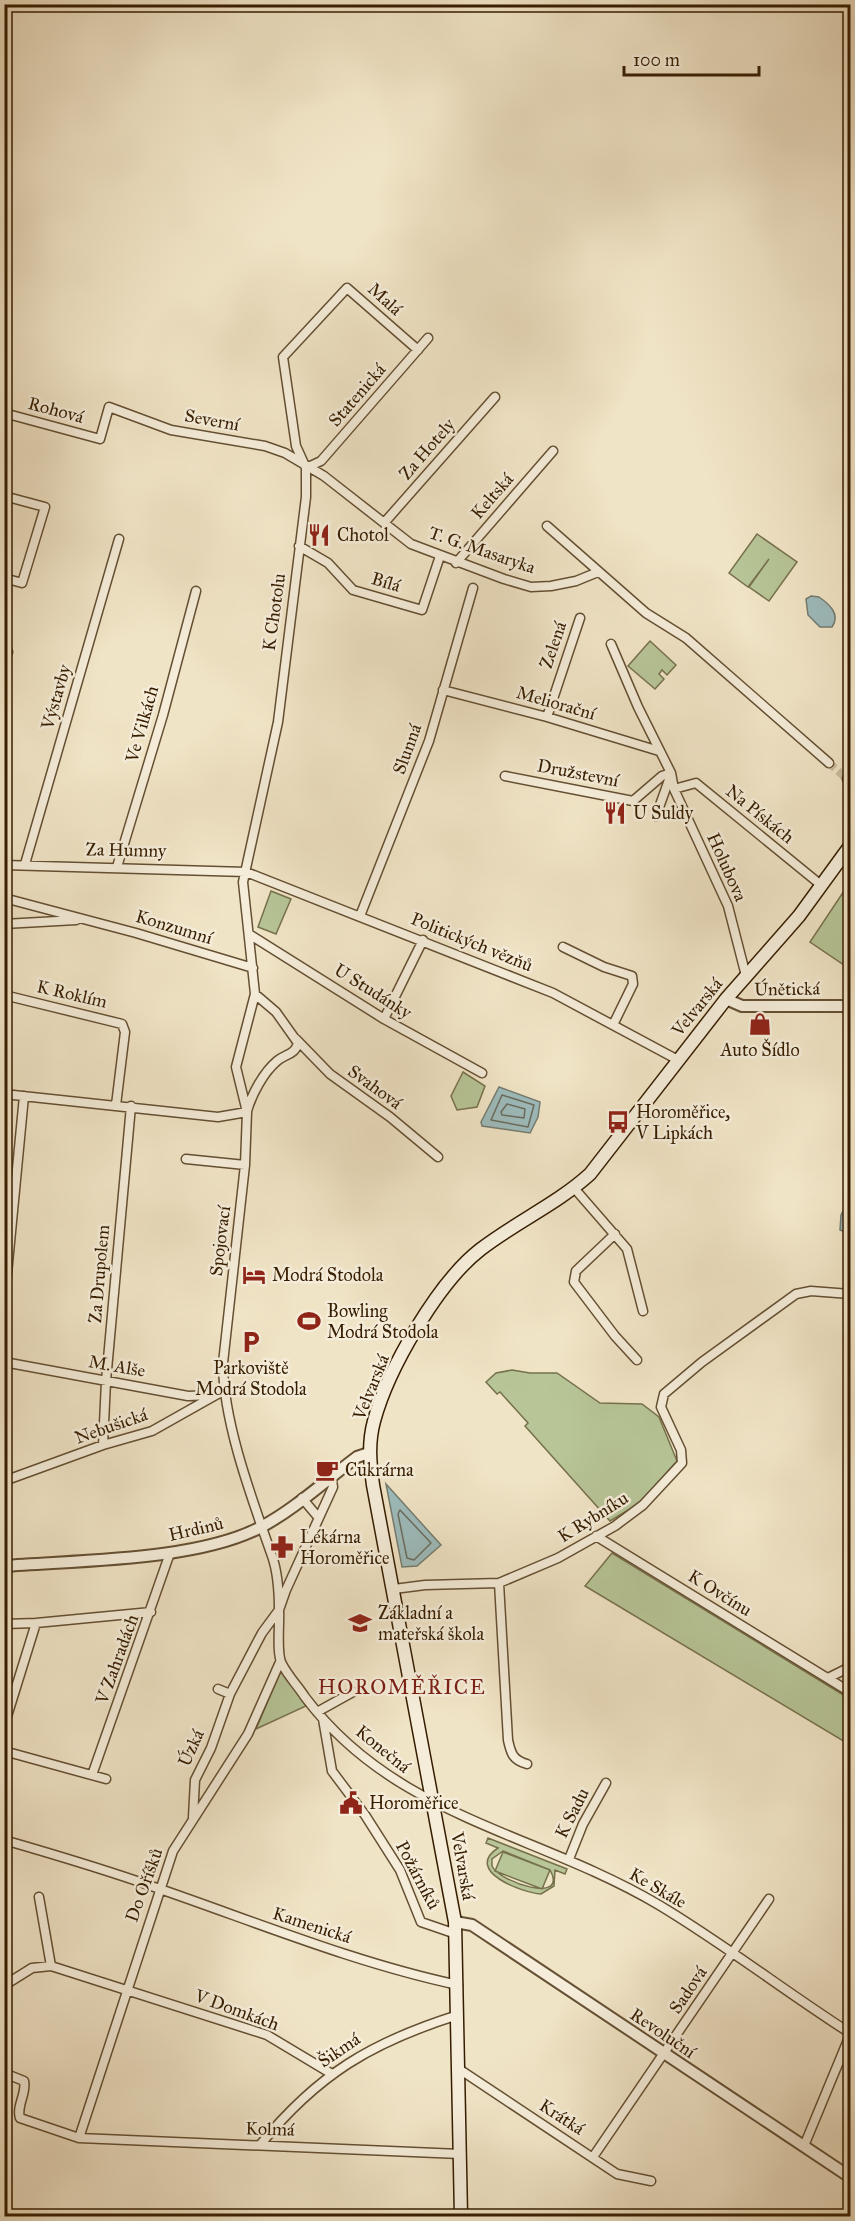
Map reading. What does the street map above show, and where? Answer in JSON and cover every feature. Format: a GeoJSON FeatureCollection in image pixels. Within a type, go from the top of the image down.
{"type":"FeatureCollection","features":[{"type":"Feature","properties":{"kind":"main road","name":"Velvarská"},"geometry":{"type":"LineString","coordinates":[[461,2217],[458,1985],[455,1928],[369,1453],[374,1422],[383,1398],[436,1296],[480,1250],[574,1188],[590,1174],[726,999],[799,916],[850,846]]}},
{"type":"Feature","properties":{"kind":"street","name":"Malá"},"geometry":{"type":"LineString","coordinates":[[283,357],[347,288],[417,350]]}},
{"type":"Feature","properties":{"kind":"street","name":"Statenická"},"geometry":{"type":"LineString","coordinates":[[306,468],[321,461],[428,338]]}},
{"type":"Feature","properties":{"kind":"street","name":"K Chotolu"},"geometry":{"type":"LineString","coordinates":[[246,872],[278,722],[306,497],[306,468],[296,446],[283,357]]}},
{"type":"Feature","properties":{"kind":"street","name":"Za Hotely"},"geometry":{"type":"LineString","coordinates":[[384,523],[495,397]]}},
{"type":"Feature","properties":{"kind":"street","name":"Severní"},"geometry":{"type":"LineString","coordinates":[[109,407],[171,430],[265,446],[285,453],[306,468]]}},
{"type":"Feature","properties":{"kind":"street","name":"Rohová"},"geometry":{"type":"LineString","coordinates":[[4,413],[100,439],[109,407]]}},
{"type":"Feature","properties":{"kind":"street","name":"Keltská"},"geometry":{"type":"LineString","coordinates":[[456,563],[553,452]]}},
{"type":"Feature","properties":{"kind":"street","name":"T. G. Masaryka"},"geometry":{"type":"LineString","coordinates":[[306,468],[324,476],[411,543],[456,563],[531,587],[576,581],[598,572]]}},
{"type":"Feature","properties":{"kind":"street"},"geometry":{"type":"LineString","coordinates":[[4,496],[45,507],[22,583],[4,578]]}},
{"type":"Feature","properties":{"kind":"street"},"geometry":{"type":"LineString","coordinates":[[547,526],[646,613],[686,638],[829,763]]}},
{"type":"Feature","properties":{"kind":"street","name":"Výstavby"},"geometry":{"type":"LineString","coordinates":[[25,864],[119,539]]}},
{"type":"Feature","properties":{"kind":"street","name":"Bílá"},"geometry":{"type":"LineString","coordinates":[[299,546],[328,563],[353,590],[422,610],[440,556]]}},
{"type":"Feature","properties":{"kind":"street","name":"Slunná"},"geometry":{"type":"LineString","coordinates":[[360,916],[429,741],[473,588]]}},
{"type":"Feature","properties":{"kind":"street","name":"Ve Vilkách"},"geometry":{"type":"LineString","coordinates":[[117,867],[163,715],[196,591]]}},
{"type":"Feature","properties":{"kind":"street","name":"Zelená"},"geometry":{"type":"LineString","coordinates":[[547,717],[580,618]]}},
{"type":"Feature","properties":{"kind":"street","name":"Holubova"},"geometry":{"type":"LineString","coordinates":[[611,644],[671,773],[674,789],[728,906],[746,976]]}},
{"type":"Feature","properties":{"kind":"street","name":"Meliorační"},"geometry":{"type":"LineString","coordinates":[[443,690],[547,717],[659,751]]}},
{"type":"Feature","properties":{"kind":"street"},"geometry":{"type":"LineString","coordinates":[[656,816],[671,773]]}},
{"type":"Feature","properties":{"kind":"street","name":"Družstevní"},"geometry":{"type":"LineString","coordinates":[[505,776],[633,801],[662,776],[671,773]]}},
{"type":"Feature","properties":{"kind":"street","name":"Na Pískách"},"geometry":{"type":"LineString","coordinates":[[674,789],[696,783],[821,885]]}},
{"type":"Feature","properties":{"kind":"street","name":"Za Humny"},"geometry":{"type":"LineString","coordinates":[[4,865],[246,872]]}},
{"type":"Feature","properties":{"kind":"street","name":"Politických vězňů"},"geometry":{"type":"LineString","coordinates":[[246,872],[553,993],[678,1060]]}},
{"type":"Feature","properties":{"kind":"street","name":"Spojovací"},"geometry":{"type":"LineString","coordinates":[[246,872],[243,893],[255,994],[236,1067],[247,1112],[245,1165],[224,1352],[223,1391],[260,1528],[275,1566],[280,1662]]}},
{"type":"Feature","properties":{"kind":"street","name":"Konzumní"},"geometry":{"type":"LineString","coordinates":[[4,898],[253,968]]}},
{"type":"Feature","properties":{"kind":"street","name":"Konzumní"},"geometry":{"type":"LineString","coordinates":[[4,924],[85,919]]}},
{"type":"Feature","properties":{"kind":"street","name":"U Studánky"},"geometry":{"type":"LineString","coordinates":[[249,934],[384,1019],[482,1073]]}},
{"type":"Feature","properties":{"kind":"street"},"geometry":{"type":"LineString","coordinates":[[384,1019],[423,940]]}},
{"type":"Feature","properties":{"kind":"street"},"geometry":{"type":"LineString","coordinates":[[563,947],[604,967],[632,976],[633,984],[613,1025]]}},
{"type":"Feature","properties":{"kind":"street","name":"Svahová"},"geometry":{"type":"LineString","coordinates":[[255,994],[276,1012],[296,1039],[330,1074],[390,1117],[438,1157]]}},
{"type":"Feature","properties":{"kind":"street","name":"K Roklím"},"geometry":{"type":"LineString","coordinates":[[4,995],[122,1024],[125,1032],[116,1105]]}},
{"type":"Feature","properties":{"kind":"street","name":"Únětická"},"geometry":{"type":"LineString","coordinates":[[726,999],[742,1005],[850,1006]]}},
{"type":"Feature","properties":{"kind":"street"},"geometry":{"type":"LineString","coordinates":[[4,1095],[218,1117],[247,1112],[251,1097],[271,1067],[279,1058],[291,1054],[297,1048],[296,1039]]}},
{"type":"Feature","properties":{"kind":"street"},"geometry":{"type":"LineString","coordinates":[[4,1305],[24,1096]]}},
{"type":"Feature","properties":{"kind":"street","name":"Za Drupolem"},"geometry":{"type":"LineString","coordinates":[[103,1445],[106,1381],[131,1107]]}},
{"type":"Feature","properties":{"kind":"street"},"geometry":{"type":"LineString","coordinates":[[186,1160],[245,1165]]}},
{"type":"Feature","properties":{"kind":"street"},"geometry":{"type":"LineString","coordinates":[[574,1188],[627,1250],[643,1311]]}},
{"type":"Feature","properties":{"kind":"street"},"geometry":{"type":"LineString","coordinates":[[615,1234],[576,1271],[574,1282],[615,1336],[637,1360]]}},
{"type":"Feature","properties":{"kind":"street","name":"K Rybníku"},"geometry":{"type":"LineString","coordinates":[[394,1589],[425,1585],[500,1582],[558,1558],[596,1536],[643,1505],[682,1463],[681,1450],[661,1407],[664,1394],[702,1362],[796,1294],[811,1291],[850,1294]]}},
{"type":"Feature","properties":{"kind":"street","name":"M. Alše"},"geometry":{"type":"LineString","coordinates":[[4,1362],[195,1396],[223,1391]]}},
{"type":"Feature","properties":{"kind":"street","name":"Nebušická"},"geometry":{"type":"LineString","coordinates":[[4,1481],[103,1445],[152,1431],[223,1391]]}},
{"type":"Feature","properties":{"kind":"street","name":"Hrdinů"},"geometry":{"type":"LineString","coordinates":[[4,1566],[170,1553],[214,1544],[260,1528],[357,1457],[369,1453]]}},
{"type":"Feature","properties":{"kind":"street"},"geometry":{"type":"LineString","coordinates":[[279,1610],[318,1517],[333,1488],[331,1475]]}},
{"type":"Feature","properties":{"kind":"street"},"geometry":{"type":"LineString","coordinates":[[302,1498],[318,1517]]}},
{"type":"Feature","properties":{"kind":"street","name":"K Ovčínu"},"geometry":{"type":"LineString","coordinates":[[596,1536],[850,1692]]}},
{"type":"Feature","properties":{"kind":"street","name":"V Zahradách"},"geometry":{"type":"LineString","coordinates":[[92,1775],[170,1553]]}},
{"type":"Feature","properties":{"kind":"street"},"geometry":{"type":"LineString","coordinates":[[500,1582],[508,1740],[511,1754],[517,1761],[527,1764]]}},
{"type":"Feature","properties":{"kind":"street","name":"Úzká"},"geometry":{"type":"LineString","coordinates":[[193,1818],[195,1780],[211,1748],[230,1694],[262,1633],[279,1610]]}},
{"type":"Feature","properties":{"kind":"street"},"geometry":{"type":"LineString","coordinates":[[4,1624],[151,1612]]}},
{"type":"Feature","properties":{"kind":"street"},"geometry":{"type":"LineString","coordinates":[[4,1726],[36,1623]]}},
{"type":"Feature","properties":{"kind":"street","name":"Konečná"},"geometry":{"type":"LineString","coordinates":[[280,1662],[320,1715],[379,1770],[433,1803]]}},
{"type":"Feature","properties":{"kind":"street","name":"Do Oříšků"},"geometry":{"type":"LineString","coordinates":[[79,2138],[158,1888],[172,1851],[248,1734],[280,1662]]}},
{"type":"Feature","properties":{"kind":"street"},"geometry":{"type":"LineString","coordinates":[[828,1678],[850,1667]]}},
{"type":"Feature","properties":{"kind":"street"},"geometry":{"type":"LineString","coordinates":[[218,1689],[230,1694]]}},
{"type":"Feature","properties":{"kind":"street"},"geometry":{"type":"LineString","coordinates":[[320,1715],[353,1692]]}},
{"type":"Feature","properties":{"kind":"street","name":"Požárníků"},"geometry":{"type":"LineString","coordinates":[[320,1715],[332,1771],[365,1815],[400,1870],[421,1922],[455,1928]]}},
{"type":"Feature","properties":{"kind":"street"},"geometry":{"type":"LineString","coordinates":[[4,1751],[106,1779]]}},
{"type":"Feature","properties":{"kind":"street","name":"K Sadu"},"geometry":{"type":"LineString","coordinates":[[569,1859],[583,1824],[606,1783]]}},
{"type":"Feature","properties":{"kind":"street","name":"Ke Skále"},"geometry":{"type":"LineString","coordinates":[[433,1803],[569,1859],[659,1905],[850,2034]]}},
{"type":"Feature","properties":{"kind":"street","name":"Kamenická"},"geometry":{"type":"LineString","coordinates":[[4,1840],[158,1888],[254,1924],[420,1977],[458,1985]]}},
{"type":"Feature","properties":{"kind":"street"},"geometry":{"type":"LineString","coordinates":[[4,1982],[9,1983],[32,1968],[51,1966],[39,1897]]}},
{"type":"Feature","properties":{"kind":"street","name":"Sadová"},"geometry":{"type":"LineString","coordinates":[[593,2157],[769,1899]]}},
{"type":"Feature","properties":{"kind":"street","name":"Revoluční"},"geometry":{"type":"LineString","coordinates":[[455,1928],[472,1925],[850,2177]]}},
{"type":"Feature","properties":{"kind":"street","name":"V Domkách"},"geometry":{"type":"LineString","coordinates":[[51,1966],[267,2035],[332,2073]]}},
{"type":"Feature","properties":{"kind":"street","name":"Šikmá"},"geometry":{"type":"LineString","coordinates":[[260,2145],[303,2096],[332,2073],[375,2046],[405,2032],[458,2015]]}},
{"type":"Feature","properties":{"kind":"street"},"geometry":{"type":"LineString","coordinates":[[804,2146],[850,2034]]}},
{"type":"Feature","properties":{"kind":"street","name":"Krátká"},"geometry":{"type":"LineString","coordinates":[[459,2069],[617,2174],[651,2181]]}},
{"type":"Feature","properties":{"kind":"street","name":"Kolmá"},"geometry":{"type":"LineString","coordinates":[[4,2073],[24,2081],[26,2087],[19,2110],[20,2118],[79,2138],[460,2154]]}},
{"type":"Feature","properties":{"kind":"green space"},"geometry":{"type":"Polygon","coordinates":[[[757,534],[797,562],[769,601],[749,587],[769,559],[748,587],[729,573],[757,534]]]}},
{"type":"Feature","properties":{"kind":"green space"},"geometry":{"type":"Polygon","coordinates":[[[650,641],[676,665],[667,675],[662,670],[659,674],[664,679],[655,689],[628,666],[650,641]]]}},
{"type":"Feature","properties":{"kind":"green space"},"geometry":{"type":"Polygon","coordinates":[[[850,882],[850,969],[810,942],[850,882]]]}},
{"type":"Feature","properties":{"kind":"green space"},"geometry":{"type":"Polygon","coordinates":[[[271,891],[291,899],[276,934],[258,927],[271,891]]]}},
{"type":"Feature","properties":{"kind":"green space"},"geometry":{"type":"Polygon","coordinates":[[[463,1072],[485,1086],[477,1107],[457,1110],[451,1096],[463,1072]]]}},
{"type":"Feature","properties":{"kind":"green space"},"geometry":{"type":"Polygon","coordinates":[[[512,1370],[557,1373],[600,1403],[642,1404],[659,1417],[677,1461],[640,1503],[610,1521],[525,1426],[528,1423],[500,1392],[497,1394],[486,1382],[496,1373],[512,1370]]]}},
{"type":"Feature","properties":{"kind":"green space"},"geometry":{"type":"Polygon","coordinates":[[[612,1553],[850,1699],[850,1745],[585,1586],[612,1553]]]}},
{"type":"Feature","properties":{"kind":"green space"},"geometry":{"type":"Polygon","coordinates":[[[281,1670],[306,1706],[256,1729],[281,1670]]]}},
{"type":"Feature","properties":{"kind":"green space"},"geometry":{"type":"Polygon","coordinates":[[[488,1838],[567,1869],[565,1874],[555,1870],[554,1886],[541,1894],[522,1890],[491,1872],[487,1865],[489,1857],[498,1848],[486,1843],[488,1838]],[[503,1851],[492,1859],[495,1871],[518,1884],[542,1889],[550,1886],[553,1881],[550,1870],[503,1851]]]}},
{"type":"Feature","properties":{"kind":"green space"},"geometry":{"type":"Polygon","coordinates":[[[503,1852],[550,1870],[542,1888],[497,1872],[495,1870],[503,1852]]]}},
{"type":"Feature","properties":{"kind":"water"},"geometry":{"type":"Polygon","coordinates":[[[811,596],[819,597],[833,610],[835,618],[832,627],[820,627],[808,615],[806,599],[811,596]]]}},
{"type":"Feature","properties":{"kind":"water"},"geometry":{"type":"Polygon","coordinates":[[[499,1087],[540,1102],[538,1117],[530,1133],[482,1126],[481,1122],[499,1087]]]}},
{"type":"Feature","properties":{"kind":"water"},"geometry":{"type":"Polygon","coordinates":[[[850,1198],[850,1234],[840,1230],[841,1215],[850,1198]]]}},
{"type":"Feature","properties":{"kind":"water"},"geometry":{"type":"Polygon","coordinates":[[[386,1484],[441,1545],[417,1566],[402,1567],[386,1484]]]}},
{"type":"Feature","properties":{"kind":"tunnel"},"geometry":{"type":"LineString","coordinates":[[829,763],[847,779]]}},
{"type":"Feature","properties":{"kind":"place","name":"Chotol"},"geometry":{"type":"Point","coordinates":[319,535]}},
{"type":"Feature","properties":{"kind":"place","name":"U Suldy"},"geometry":{"type":"Point","coordinates":[615,813]}},
{"type":"Feature","properties":{"kind":"place","name":"Auto Šídlo"},"geometry":{"type":"Point","coordinates":[760,1024]}},
{"type":"Feature","properties":{"kind":"place","name":"Horoměřice, V Lipkách"},"geometry":{"type":"Point","coordinates":[618,1122]}},
{"type":"Feature","properties":{"kind":"place","name":"Modrá Stodola"},"geometry":{"type":"Point","coordinates":[254,1275]}},
{"type":"Feature","properties":{"kind":"place","name":"Bowling Modrá Stodola"},"geometry":{"type":"Point","coordinates":[309,1321]}},
{"type":"Feature","properties":{"kind":"place","name":"Parkoviště Modrá Stodola"},"geometry":{"type":"Point","coordinates":[251,1342]}},
{"type":"Feature","properties":{"kind":"place","name":"Cukrárna"},"geometry":{"type":"Point","coordinates":[327,1470]}},
{"type":"Feature","properties":{"kind":"place","name":"Lékárna Horoměřice"},"geometry":{"type":"Point","coordinates":[282,1547]}},
{"type":"Feature","properties":{"kind":"place","name":"Základní a mateřská škola"},"geometry":{"type":"Point","coordinates":[360,1623]}},
{"type":"Feature","properties":{"kind":"place","name":"Horoměřice"},"geometry":{"type":"Point","coordinates":[351,1803]}},
{"type":"Feature","properties":{"kind":"district","name":"HOROMĚŘICE"},"geometry":{"type":"Point","coordinates":[402,1687]}}]}
